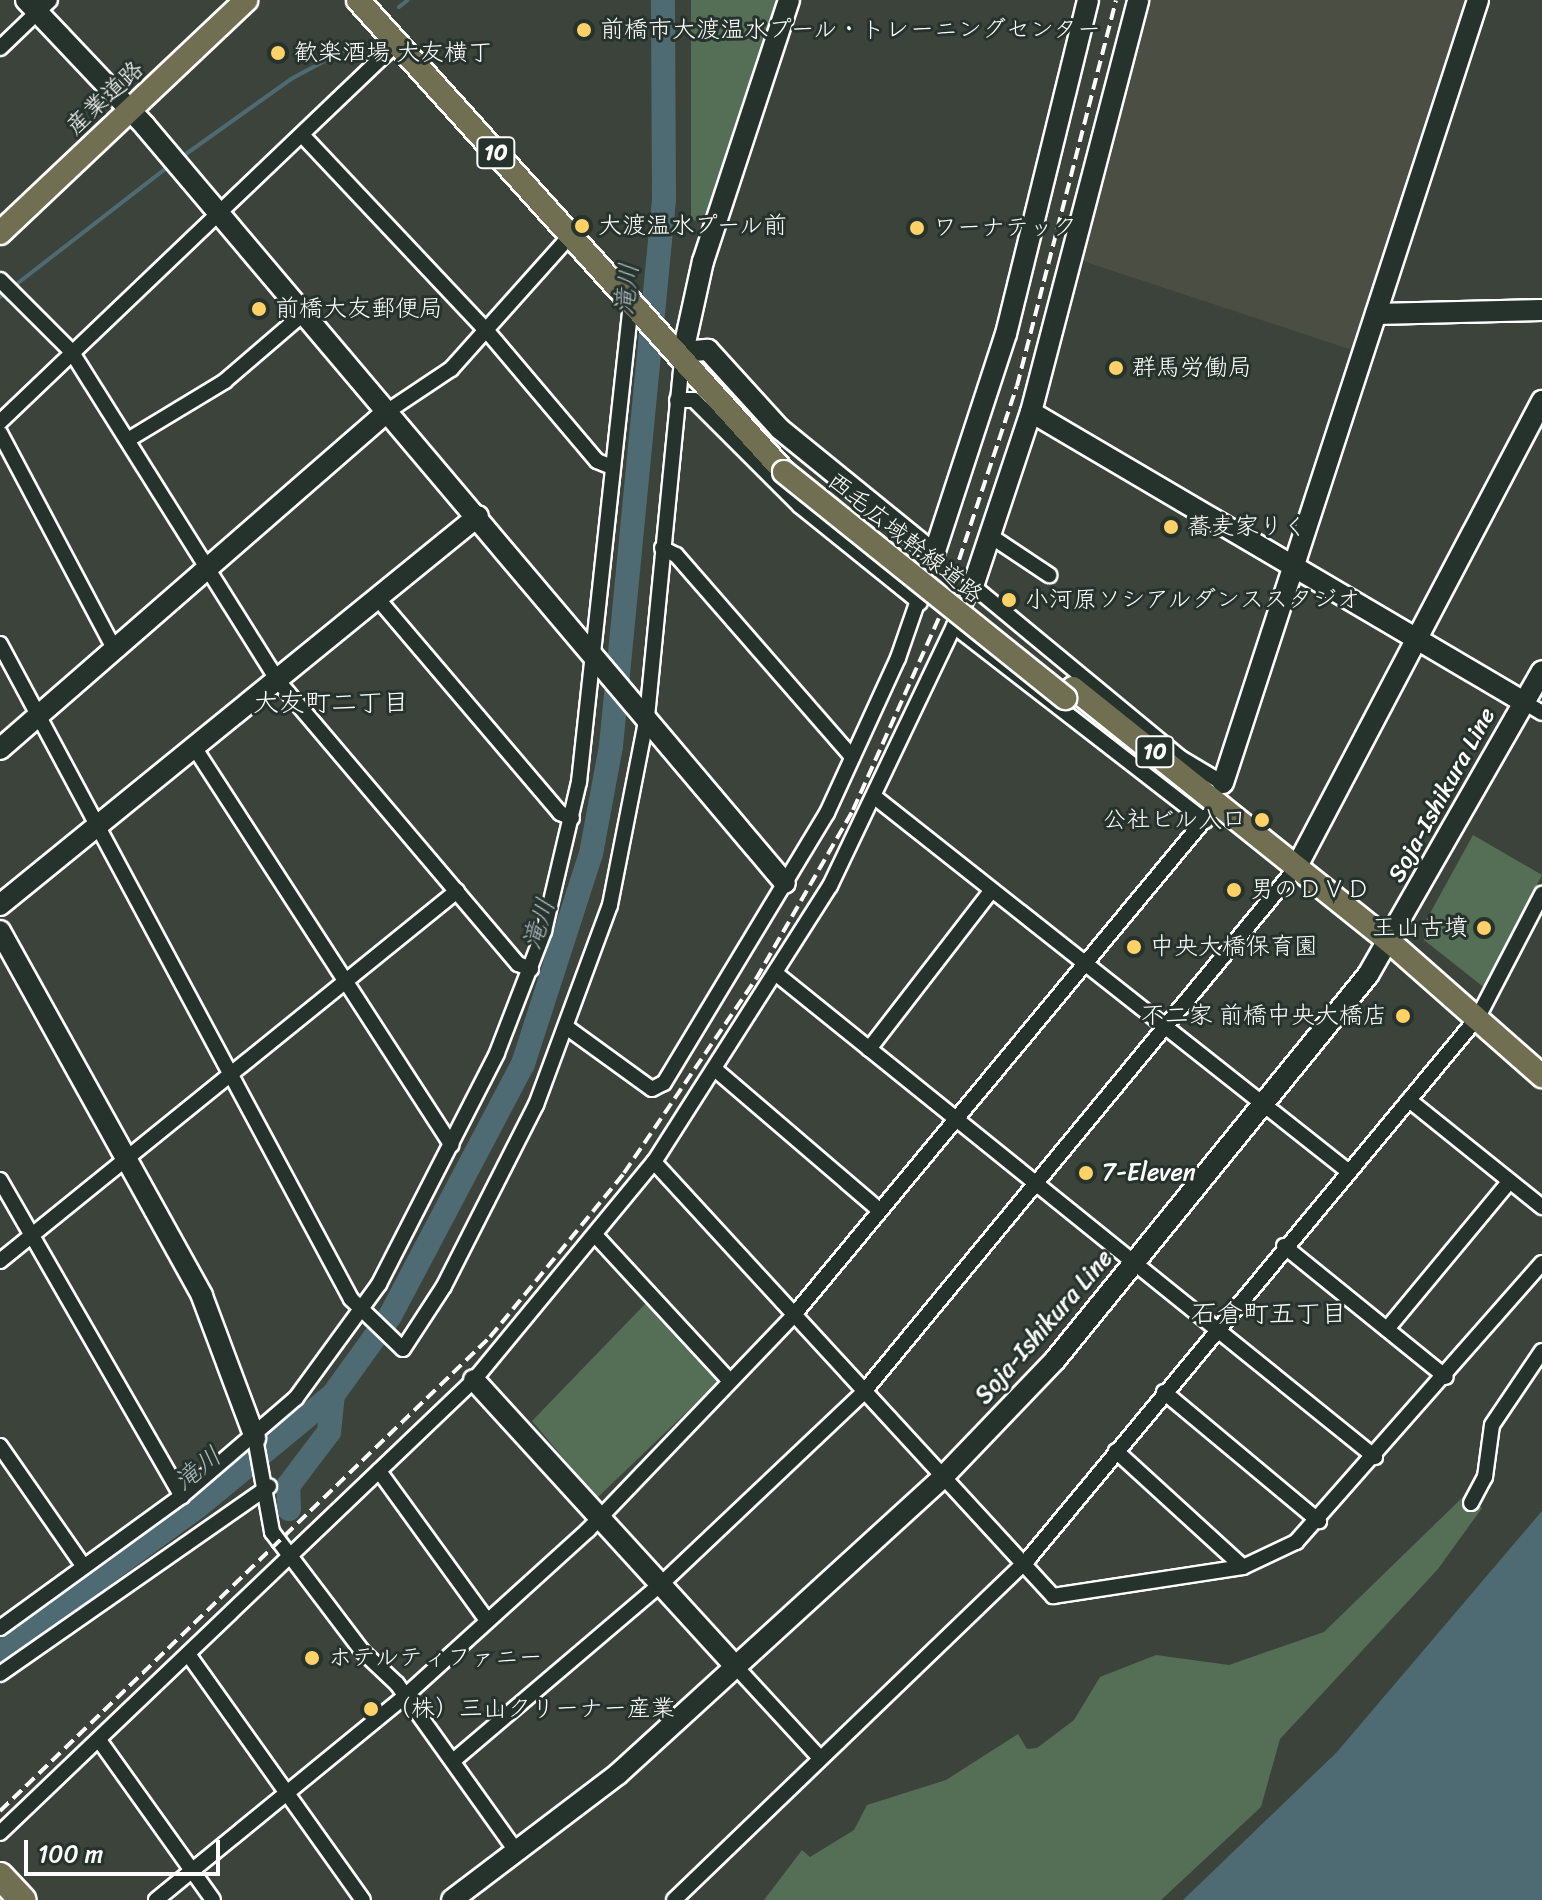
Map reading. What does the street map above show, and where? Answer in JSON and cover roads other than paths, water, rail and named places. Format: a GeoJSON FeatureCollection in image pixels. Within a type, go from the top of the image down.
{"type":"FeatureCollection","features":[{"type":"Feature","properties":{"kind":"highway"},"geometry":{"type":"LineString","coordinates":[[0,1876],[22,1900]]}},
{"type":"Feature","properties":{"kind":"main road","name":"産業道路"},"geometry":{"type":"LineString","coordinates":[[0,233],[246,0]]}},
{"type":"Feature","properties":{"kind":"main road","name":"西毛広域幹線道路"},"geometry":{"type":"LineString","coordinates":[[358,0],[571,235],[789,467],[1069,693],[1236,819],[1390,942],[1542,1076]]}},
{"type":"Feature","properties":{"kind":"main road","name":"西毛広域幹線道路"},"geometry":{"type":"LineString","coordinates":[[1069,693],[1208,817],[1236,819]]}},
{"type":"Feature","properties":{"kind":"street"},"geometry":{"type":"LineString","coordinates":[[0,644],[230,1077],[363,1314],[397,1349],[409,1344],[444,1286],[569,1029],[623,857],[662,548],[677,400],[678,347],[789,0]]}},
{"type":"Feature","properties":{"kind":"street"},"geometry":{"type":"LineString","coordinates":[[569,1029],[652,1089],[661,1087],[785,883],[852,757],[920,603],[1006,334],[1088,0]]}},
{"type":"Feature","properties":{"kind":"street"},"geometry":{"type":"LineString","coordinates":[[0,1833],[294,1558],[474,1380],[654,1162],[779,976],[876,798],[973,586],[992,537],[1031,412],[1138,0]]}},
{"type":"Feature","properties":{"kind":"street"},"geometry":{"type":"LineString","coordinates":[[973,586],[1181,758],[1223,783],[1478,0]]}},
{"type":"Feature","properties":{"kind":"street"},"geometry":{"type":"LineString","coordinates":[[0,48],[38,4],[478,516],[785,883]]}},
{"type":"Feature","properties":{"kind":"street"},"geometry":{"type":"LineString","coordinates":[[0,422],[397,43]]}},
{"type":"Feature","properties":{"kind":"street"},"geometry":{"type":"LineString","coordinates":[[302,135],[487,331],[597,461],[612,467]]}},
{"type":"Feature","properties":{"kind":"street"},"geometry":{"type":"LineString","coordinates":[[0,749],[388,411],[451,369],[571,235]]}},
{"type":"Feature","properties":{"kind":"street"},"geometry":{"type":"LineString","coordinates":[[0,280],[71,351],[131,438],[278,681],[457,891],[531,969]]}},
{"type":"Feature","properties":{"kind":"street"},"geometry":{"type":"LineString","coordinates":[[0,1628],[256,1441],[296,1398],[363,1314],[451,1145],[531,969],[572,818],[596,655],[612,467],[635,301]]}},
{"type":"Feature","properties":{"kind":"street"},"geometry":{"type":"LineString","coordinates":[[1376,314],[1542,310]]}},
{"type":"Feature","properties":{"kind":"street"},"geometry":{"type":"LineString","coordinates":[[131,438],[225,381],[304,313]]}},
{"type":"Feature","properties":{"kind":"street"},"geometry":{"type":"LineString","coordinates":[[678,347],[708,350],[829,473],[934,554]]}},
{"type":"Feature","properties":{"kind":"street"},"geometry":{"type":"LineString","coordinates":[[677,400],[694,400],[788,495],[920,603]]}},
{"type":"Feature","properties":{"kind":"street"},"geometry":{"type":"LineString","coordinates":[[453,1761],[660,1585],[862,1394],[1296,868],[1542,401]]}},
{"type":"Feature","properties":{"kind":"street"},"geometry":{"type":"LineString","coordinates":[[1031,412],[1292,569],[1542,713]]}},
{"type":"Feature","properties":{"kind":"street"},"geometry":{"type":"LineString","coordinates":[[0,433],[114,648]]}},
{"type":"Feature","properties":{"kind":"street"},"geometry":{"type":"LineString","coordinates":[[0,905],[478,516]]}},
{"type":"Feature","properties":{"kind":"street"},"geometry":{"type":"LineString","coordinates":[[992,537],[1049,575]]}},
{"type":"Feature","properties":{"kind":"street"},"geometry":{"type":"LineString","coordinates":[[662,548],[676,555],[852,757]]}},
{"type":"Feature","properties":{"kind":"street"},"geometry":{"type":"LineString","coordinates":[[378,599],[560,813],[572,818]]}},
{"type":"Feature","properties":{"kind":"street"},"geometry":{"type":"LineString","coordinates":[[156,1900],[405,1696],[598,1517],[792,1317],[1208,817],[954,626]]}},
{"type":"Feature","properties":{"kind":"street","name":"Soja-Ishikura Line"},"geometry":{"type":"LineString","coordinates":[[452,1900],[517,1852],[736,1667],[941,1479],[1055,1360],[1264,1105],[1390,942],[1542,671]]}},
{"type":"Feature","properties":{"kind":"street"},"geometry":{"type":"LineString","coordinates":[[194,747],[451,1145]]}},
{"type":"Feature","properties":{"kind":"street"},"geometry":{"type":"LineString","coordinates":[[876,798],[1349,1172]]}},
{"type":"Feature","properties":{"kind":"street"},"geometry":{"type":"LineString","coordinates":[[0,1261],[346,984],[457,891]]}},
{"type":"Feature","properties":{"kind":"street"},"geometry":{"type":"LineString","coordinates":[[869,1049],[991,891]]}},
{"type":"Feature","properties":{"kind":"street"},"geometry":{"type":"LineString","coordinates":[[674,1900],[1022,1566],[1216,1333],[1284,1246],[1478,1017],[1537,917],[1542,894]]}},
{"type":"Feature","properties":{"kind":"street"},"geometry":{"type":"LineString","coordinates":[[0,931],[202,1296],[256,1441],[267,1479],[268,1524],[405,1696],[517,1852]]}},
{"type":"Feature","properties":{"kind":"street"},"geometry":{"type":"LineString","coordinates":[[779,976],[1034,1187],[1375,1457]]}},
{"type":"Feature","properties":{"kind":"street"},"geometry":{"type":"LineString","coordinates":[[717,1071],[879,1210]]}},
{"type":"Feature","properties":{"kind":"street"},"geometry":{"type":"LineString","coordinates":[[1409,1100],[1542,1207]]}},
{"type":"Feature","properties":{"kind":"street"},"geometry":{"type":"LineString","coordinates":[[654,1162],[1045,1592],[1060,1596],[1243,1567],[1319,1521],[1542,1263]]}},
{"type":"Feature","properties":{"kind":"street"},"geometry":{"type":"LineString","coordinates":[[0,1180],[182,1496]]}},
{"type":"Feature","properties":{"kind":"street"},"geometry":{"type":"LineString","coordinates":[[1387,1329],[1510,1181]]}},
{"type":"Feature","properties":{"kind":"street"},"geometry":{"type":"LineString","coordinates":[[596,1236],[730,1381]]}},
{"type":"Feature","properties":{"kind":"street"},"geometry":{"type":"LineString","coordinates":[[1284,1246],[1446,1377]]}},
{"type":"Feature","properties":{"kind":"street"},"geometry":{"type":"LineString","coordinates":[[1471,1503],[1488,1464],[1492,1425],[1542,1351]]}},
{"type":"Feature","properties":{"kind":"street"},"geometry":{"type":"LineString","coordinates":[[474,1380],[820,1758]]}},
{"type":"Feature","properties":{"kind":"street"},"geometry":{"type":"LineString","coordinates":[[1164,1392],[1319,1521]]}},
{"type":"Feature","properties":{"kind":"street"},"geometry":{"type":"LineString","coordinates":[[0,1446],[84,1567]]}},
{"type":"Feature","properties":{"kind":"street"},"geometry":{"type":"LineString","coordinates":[[1116,1451],[1243,1567]]}},
{"type":"Feature","properties":{"kind":"street"},"geometry":{"type":"LineString","coordinates":[[379,1471],[487,1620]]}},
{"type":"Feature","properties":{"kind":"street"},"geometry":{"type":"LineString","coordinates":[[0,1674],[267,1479]]}},
{"type":"Feature","properties":{"kind":"street"},"geometry":{"type":"LineString","coordinates":[[188,1654],[363,1900]]}},
{"type":"Feature","properties":{"kind":"street"},"geometry":{"type":"LineString","coordinates":[[99,1740],[213,1900]]}},
{"type":"Feature","properties":{"kind":"water"},"geometry":{"type":"Polygon","coordinates":[[[1542,1511],[1542,1900],[1183,1900],[1337,1752],[1542,1511]]]}},
{"type":"Feature","properties":{"kind":"waterway"},"geometry":{"type":"LineString","coordinates":[[399,7],[408,0]]}},
{"type":"Feature","properties":{"kind":"waterway","name":"滝川"},"geometry":{"type":"LineString","coordinates":[[0,1650],[197,1507],[333,1395],[390,1316],[523,1064],[591,854],[611,746],[664,200],[663,0]]}},
{"type":"Feature","properties":{"kind":"waterway"},"geometry":{"type":"LineString","coordinates":[[179,159],[291,79],[358,43]]}},
{"type":"Feature","properties":{"kind":"waterway"},"geometry":{"type":"LineString","coordinates":[[0,297],[169,166]]}},
{"type":"Feature","properties":{"kind":"waterway"},"geometry":{"type":"LineString","coordinates":[[289,1509],[288,1486],[329,1432],[333,1395]]}},
{"type":"Feature","properties":{"kind":"railway"},"geometry":{"type":"LineString","coordinates":[[0,1811],[490,1337],[624,1173],[756,979],[853,810],[942,611],[1017,386],[1116,0]]}},
{"type":"Feature","properties":{"kind":"place","name":"前橋市大渡温水プール・トレーニングセンター"},"geometry":{"type":"Point","coordinates":[584,30]}},
{"type":"Feature","properties":{"kind":"place","name":"歓楽酒場 大友横丁"},"geometry":{"type":"Point","coordinates":[278,53]}},
{"type":"Feature","properties":{"kind":"place","name":"大渡温水プール前"},"geometry":{"type":"Point","coordinates":[582,226]}},
{"type":"Feature","properties":{"kind":"place","name":"ワーナテック"},"geometry":{"type":"Point","coordinates":[917,228]}},
{"type":"Feature","properties":{"kind":"place","name":"前橋大友郵便局"},"geometry":{"type":"Point","coordinates":[259,309]}},
{"type":"Feature","properties":{"kind":"place","name":"群馬労働局"},"geometry":{"type":"Point","coordinates":[1116,368]}},
{"type":"Feature","properties":{"kind":"place","name":"蕎麦家りく"},"geometry":{"type":"Point","coordinates":[1171,527]}},
{"type":"Feature","properties":{"kind":"place","name":"小河原ソシアルダンススタジオ"},"geometry":{"type":"Point","coordinates":[1009,600]}},
{"type":"Feature","properties":{"kind":"place","name":"公社ビル入口"},"geometry":{"type":"Point","coordinates":[1262,820]}},
{"type":"Feature","properties":{"kind":"place","name":"男のＤＶＤ"},"geometry":{"type":"Point","coordinates":[1234,890]}},
{"type":"Feature","properties":{"kind":"place","name":"王山古墳"},"geometry":{"type":"Point","coordinates":[1484,928]}},
{"type":"Feature","properties":{"kind":"place","name":"中央大橋保育園"},"geometry":{"type":"Point","coordinates":[1134,947]}},
{"type":"Feature","properties":{"kind":"place","name":"不二家 前橋中央大橋店"},"geometry":{"type":"Point","coordinates":[1403,1016]}},
{"type":"Feature","properties":{"kind":"place","name":"7-Eleven"},"geometry":{"type":"Point","coordinates":[1086,1173]}},
{"type":"Feature","properties":{"kind":"place","name":"ホテルティファニー"},"geometry":{"type":"Point","coordinates":[312,1658]}},
{"type":"Feature","properties":{"kind":"place","name":"（株）三山クリーナー産業"},"geometry":{"type":"Point","coordinates":[371,1709]}},
{"type":"Feature","properties":{"kind":"district","name":"大友町二丁目"},"geometry":{"type":"Point","coordinates":[331,703]}},
{"type":"Feature","properties":{"kind":"district","name":"石倉町五丁目"},"geometry":{"type":"Point","coordinates":[1269,1314]}}]}
